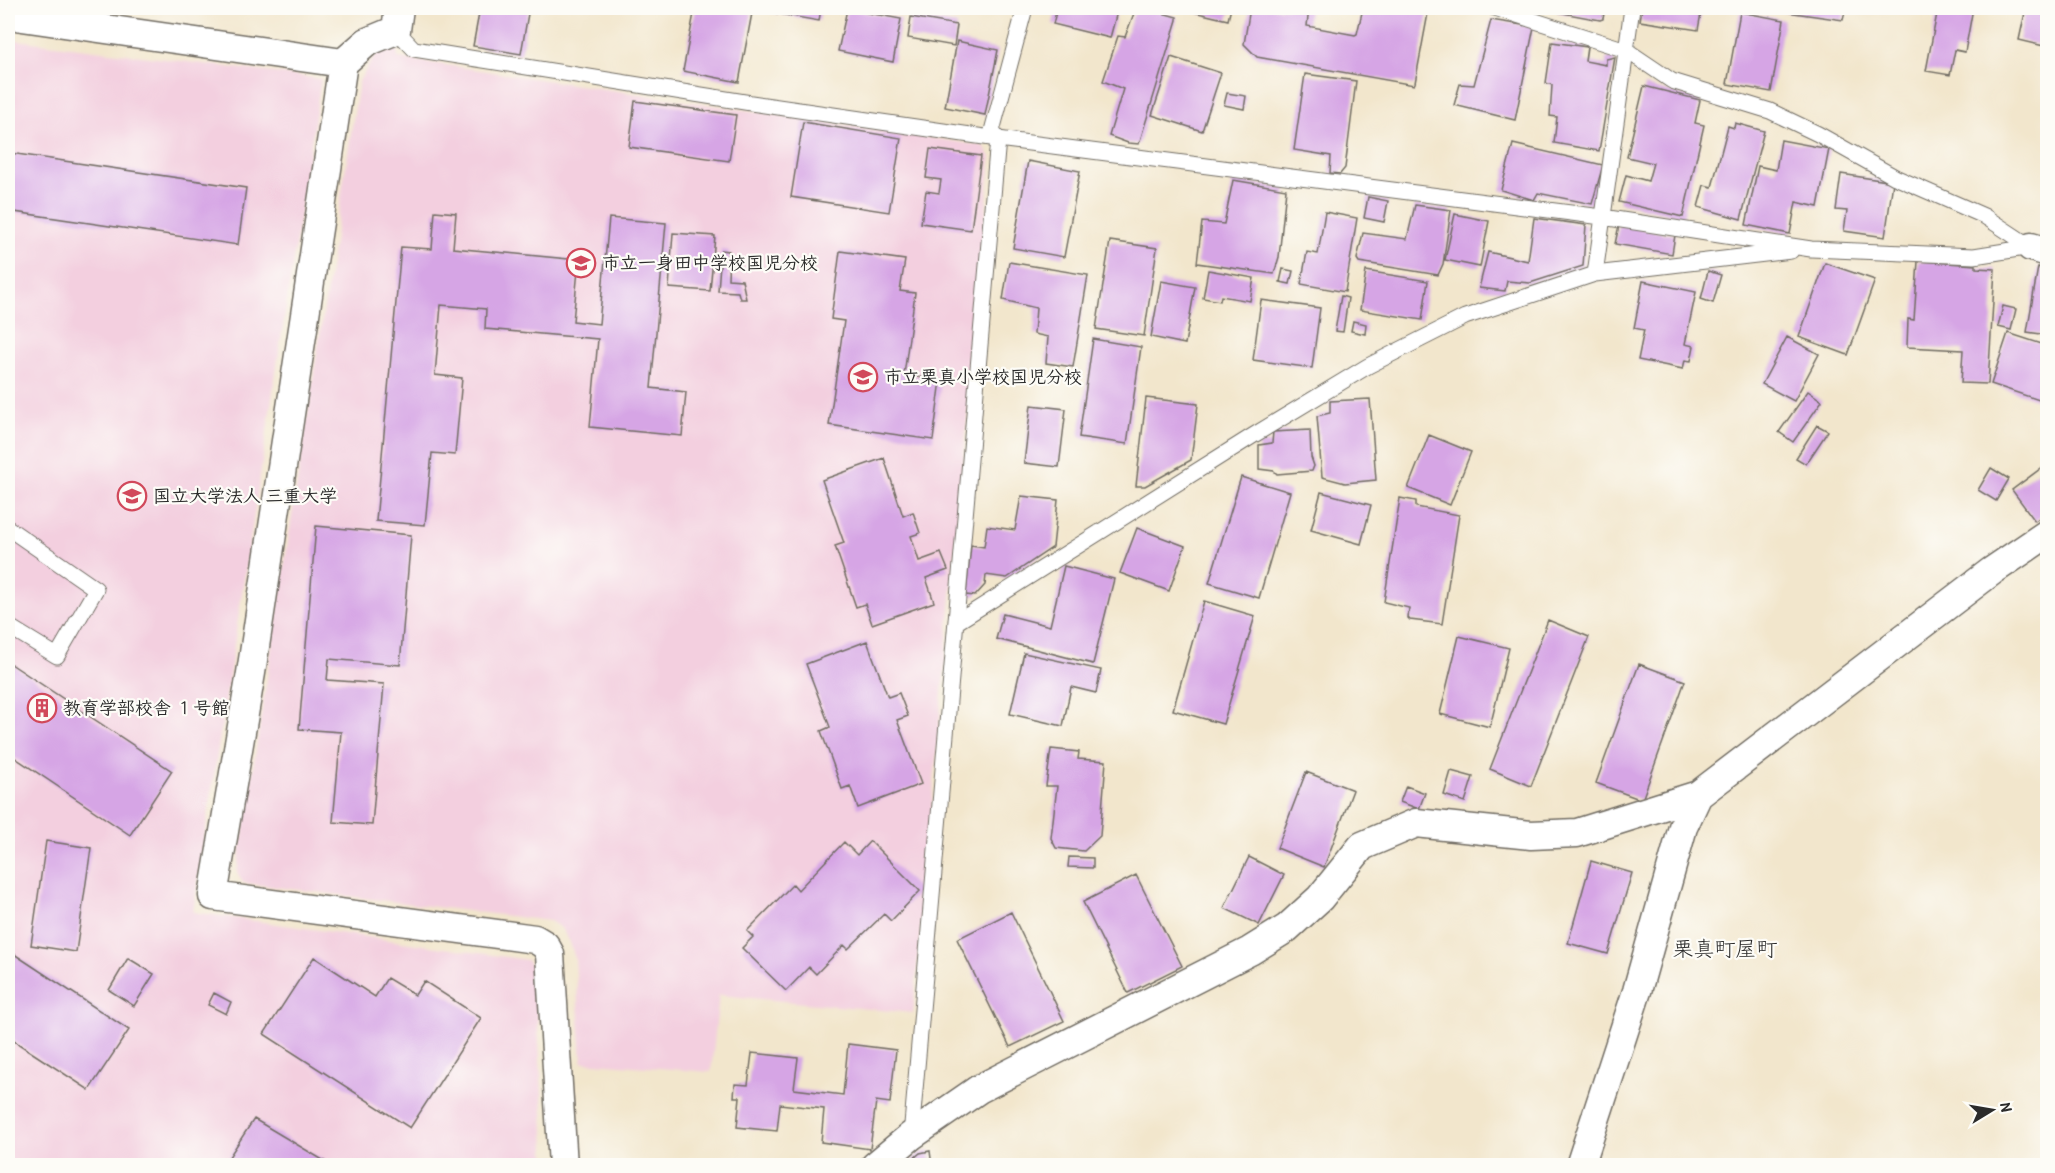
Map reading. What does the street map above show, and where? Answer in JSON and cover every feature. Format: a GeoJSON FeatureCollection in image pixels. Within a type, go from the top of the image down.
{"type":"FeatureCollection","features":[{"type":"Feature","properties":{"kind":"street"},"geometry":{"type":"LineString","coordinates":[[8,15],[343,63]]}},
{"type":"Feature","properties":{"kind":"street"},"geometry":{"type":"LineString","coordinates":[[397,19],[343,63],[251,673],[213,896],[535,939],[545,945],[550,954],[563,1166]]}},
{"type":"Feature","properties":{"kind":"street"},"geometry":{"type":"LineString","coordinates":[[875,1166],[911,1136],[979,1089],[1250,951],[1287,928],[1320,898],[1362,846],[1416,823],[1531,835],[1577,833],[1698,795],[1992,571],[2048,532]]}},
{"type":"Feature","properties":{"kind":"street"},"geometry":{"type":"LineString","coordinates":[[1580,1166],[1637,992],[1683,826],[1698,795]]}},
{"type":"Feature","properties":{"kind":"lane"},"geometry":{"type":"LineString","coordinates":[[911,1136],[998,139],[992,131],[1025,8]]}},
{"type":"Feature","properties":{"kind":"lane"},"geometry":{"type":"LineString","coordinates":[[1495,8],[1626,50],[1672,81],[1770,111],[1818,134],[1895,177],[1984,216],[2039,250]]}},
{"type":"Feature","properties":{"kind":"lane"},"geometry":{"type":"LineString","coordinates":[[1595,274],[1632,8]]}},
{"type":"Feature","properties":{"kind":"lane"},"geometry":{"type":"LineString","coordinates":[[397,19],[414,49],[739,101],[998,139],[1602,217],[1811,249],[1974,256],[2039,250]]}},
{"type":"Feature","properties":{"kind":"lane"},"geometry":{"type":"LineString","coordinates":[[957,622],[1244,441],[1368,366],[1465,317],[1595,274],[1811,249]]}},
{"type":"Feature","properties":{"kind":"lane"},"geometry":{"type":"LineString","coordinates":[[8,528],[96,589],[57,656],[8,626]]}},
{"type":"Feature","properties":{"kind":"shaded area","name":"国立大学法人 三重大学"},"geometry":{"type":"Polygon","coordinates":[[[8,39],[321,79],[193,912],[527,960],[535,972],[546,1165],[8,1166],[8,39]]]}},
{"type":"Feature","properties":{"kind":"shaded area"},"geometry":{"type":"Polygon","coordinates":[[[397,48],[398,58],[984,146],[991,157],[913,1013],[719,995],[711,1072],[582,1062],[575,959],[570,942],[561,928],[550,921],[243,883],[237,872],[359,81],[379,50],[397,48]]]}},
{"type":"Feature","properties":{"kind":"building"},"geometry":{"type":"Polygon","coordinates":[[[480,8],[529,8],[521,54],[473,46],[480,8]]]}},
{"type":"Feature","properties":{"kind":"building"},"geometry":{"type":"Polygon","coordinates":[[[695,8],[726,8],[752,13],[739,82],[683,71],[695,8]]]}},
{"type":"Feature","properties":{"kind":"building"},"geometry":{"type":"Polygon","coordinates":[[[763,8],[821,8],[819,21],[762,11],[763,8]]]}},
{"type":"Feature","properties":{"kind":"building"},"geometry":{"type":"Polygon","coordinates":[[[1057,8],[1118,8],[1110,38],[1053,24],[1057,8]]]}},
{"type":"Feature","properties":{"kind":"building"},"geometry":{"type":"Polygon","coordinates":[[[1136,8],[1177,17],[1139,144],[1128,143],[1109,136],[1123,89],[1103,81],[1118,36],[1125,37],[1136,8]]]}},
{"type":"Feature","properties":{"kind":"building"},"geometry":{"type":"Polygon","coordinates":[[[1189,8],[1231,8],[1228,20],[1189,11],[1189,8]]]}},
{"type":"Feature","properties":{"kind":"building"},"geometry":{"type":"Polygon","coordinates":[[[1250,8],[1309,8],[1307,26],[1355,35],[1363,8],[1429,8],[1415,83],[1414,85],[1257,57],[1244,44],[1250,8]]]}},
{"type":"Feature","properties":{"kind":"building"},"geometry":{"type":"Polygon","coordinates":[[[1558,8],[1605,8],[1603,19],[1600,20],[1557,12],[1558,8]]]}},
{"type":"Feature","properties":{"kind":"building"},"geometry":{"type":"Polygon","coordinates":[[[1642,8],[1702,8],[1698,30],[1640,21],[1642,8]]]}},
{"type":"Feature","properties":{"kind":"building"},"geometry":{"type":"Polygon","coordinates":[[[1773,8],[1846,8],[1843,20],[1773,10],[1773,8]]]}},
{"type":"Feature","properties":{"kind":"building"},"geometry":{"type":"Polygon","coordinates":[[[1938,8],[1973,8],[1965,52],[1955,50],[1950,75],[1926,71],[1938,8]]]}},
{"type":"Feature","properties":{"kind":"building"},"geometry":{"type":"Polygon","coordinates":[[[2026,8],[2048,8],[2048,47],[2019,40],[2026,8]]]}},
{"type":"Feature","properties":{"kind":"building"},"geometry":{"type":"Polygon","coordinates":[[[847,9],[901,19],[893,62],[838,51],[847,9]]]}},
{"type":"Feature","properties":{"kind":"building"},"geometry":{"type":"Polygon","coordinates":[[[1740,12],[1784,20],[1771,92],[1727,84],[1740,12]]]}},
{"type":"Feature","properties":{"kind":"building"},"geometry":{"type":"Polygon","coordinates":[[[911,17],[957,25],[954,46],[908,38],[911,17]]]}},
{"type":"Feature","properties":{"kind":"building"},"geometry":{"type":"Polygon","coordinates":[[[1491,20],[1534,27],[1515,120],[1454,105],[1460,84],[1474,85],[1491,20]]]}},
{"type":"Feature","properties":{"kind":"building"},"geometry":{"type":"Polygon","coordinates":[[[957,41],[998,50],[985,115],[945,107],[957,41]]]}},
{"type":"Feature","properties":{"kind":"building"},"geometry":{"type":"Polygon","coordinates":[[[1552,42],[1587,47],[1585,61],[1606,65],[1606,59],[1615,57],[1599,151],[1554,143],[1557,117],[1550,116],[1552,85],[1546,83],[1552,42]]]}},
{"type":"Feature","properties":{"kind":"building"},"geometry":{"type":"Polygon","coordinates":[[[1171,57],[1221,73],[1202,131],[1152,115],[1171,57]]]}},
{"type":"Feature","properties":{"kind":"building"},"geometry":{"type":"Polygon","coordinates":[[[1305,74],[1356,81],[1345,168],[1340,174],[1330,173],[1331,156],[1294,150],[1305,74]]]}},
{"type":"Feature","properties":{"kind":"building"},"geometry":{"type":"Polygon","coordinates":[[[1644,86],[1700,100],[1695,123],[1704,125],[1683,217],[1619,202],[1626,175],[1648,181],[1653,163],[1627,157],[1644,86]]]}},
{"type":"Feature","properties":{"kind":"building"},"geometry":{"type":"Polygon","coordinates":[[[1227,93],[1246,96],[1244,109],[1224,105],[1227,93]]]}},
{"type":"Feature","properties":{"kind":"building"},"geometry":{"type":"Polygon","coordinates":[[[635,101],[736,115],[729,161],[629,147],[635,101]]]}},
{"type":"Feature","properties":{"kind":"building"},"geometry":{"type":"Polygon","coordinates":[[[803,122],[901,138],[889,212],[791,197],[803,122]]]}},
{"type":"Feature","properties":{"kind":"building"},"geometry":{"type":"Polygon","coordinates":[[[1735,123],[1764,131],[1741,219],[1698,207],[1704,185],[1712,187],[1728,126],[1734,128],[1735,123]]]}},
{"type":"Feature","properties":{"kind":"building"},"geometry":{"type":"Polygon","coordinates":[[[1781,140],[1829,149],[1818,207],[1796,202],[1790,234],[1746,225],[1758,166],[1776,170],[1781,140]]]}},
{"type":"Feature","properties":{"kind":"building"},"geometry":{"type":"Polygon","coordinates":[[[1513,144],[1603,165],[1592,204],[1538,193],[1534,200],[1501,190],[1513,144]]]}},
{"type":"Feature","properties":{"kind":"building"},"geometry":{"type":"Polygon","coordinates":[[[930,149],[981,156],[971,230],[921,223],[926,191],[939,193],[941,180],[926,178],[930,149]]]}},
{"type":"Feature","properties":{"kind":"building"},"geometry":{"type":"Polygon","coordinates":[[[10,153],[246,188],[238,245],[8,211],[10,153]]]}},
{"type":"Feature","properties":{"kind":"building"},"geometry":{"type":"Polygon","coordinates":[[[1028,161],[1080,171],[1064,257],[1013,248],[1028,161]]]}},
{"type":"Feature","properties":{"kind":"building"},"geometry":{"type":"Polygon","coordinates":[[[1841,174],[1893,182],[1885,237],[1844,231],[1847,211],[1836,210],[1841,174]]]}},
{"type":"Feature","properties":{"kind":"building"},"geometry":{"type":"Polygon","coordinates":[[[1233,180],[1286,189],[1279,257],[1274,274],[1197,263],[1202,222],[1224,224],[1233,180]]]}},
{"type":"Feature","properties":{"kind":"building"},"geometry":{"type":"Polygon","coordinates":[[[1368,197],[1388,201],[1384,222],[1364,218],[1368,197]]]}},
{"type":"Feature","properties":{"kind":"building"},"geometry":{"type":"Polygon","coordinates":[[[1415,205],[1451,210],[1443,264],[1438,275],[1359,262],[1357,259],[1363,233],[1407,239],[1415,205]]]}},
{"type":"Feature","properties":{"kind":"building"},"geometry":{"type":"Polygon","coordinates":[[[435,211],[456,213],[453,248],[579,260],[573,321],[599,324],[609,218],[666,223],[651,388],[686,392],[682,436],[590,427],[598,339],[485,329],[486,309],[441,305],[435,375],[462,378],[455,455],[432,453],[425,525],[376,521],[401,247],[432,249],[435,211]]]}},
{"type":"Feature","properties":{"kind":"building"},"geometry":{"type":"Polygon","coordinates":[[[1325,212],[1357,218],[1345,292],[1301,284],[1307,252],[1318,254],[1325,212]]]}},
{"type":"Feature","properties":{"kind":"building"},"geometry":{"type":"Polygon","coordinates":[[[1455,214],[1489,221],[1480,267],[1445,260],[1455,214]]]}},
{"type":"Feature","properties":{"kind":"building"},"geometry":{"type":"Polygon","coordinates":[[[1534,218],[1586,225],[1583,266],[1530,283],[1507,281],[1505,291],[1479,288],[1488,252],[1528,261],[1534,218]]]}},
{"type":"Feature","properties":{"kind":"building"},"geometry":{"type":"Polygon","coordinates":[[[1619,225],[1675,235],[1672,254],[1615,244],[1619,225]]]}},
{"type":"Feature","properties":{"kind":"building"},"geometry":{"type":"Polygon","coordinates":[[[673,233],[715,236],[710,291],[669,288],[673,233]]]}},
{"type":"Feature","properties":{"kind":"building"},"geometry":{"type":"Polygon","coordinates":[[[1110,241],[1157,248],[1144,336],[1096,329],[1110,241]]]}},
{"type":"Feature","properties":{"kind":"building"},"geometry":{"type":"Polygon","coordinates":[[[721,250],[729,251],[728,279],[742,280],[746,299],[740,299],[738,292],[718,291],[721,250]]]}},
{"type":"Feature","properties":{"kind":"building"},"geometry":{"type":"Polygon","coordinates":[[[840,251],[905,260],[900,291],[915,293],[904,375],[941,380],[933,440],[829,425],[844,321],[831,319],[840,251]]]}},
{"type":"Feature","properties":{"kind":"building"},"geometry":{"type":"Polygon","coordinates":[[[1918,261],[1976,265],[1976,268],[1995,269],[1988,384],[1961,383],[1963,350],[1907,347],[1908,319],[1914,320],[1918,261]]]}},
{"type":"Feature","properties":{"kind":"building"},"geometry":{"type":"Polygon","coordinates":[[[1009,262],[1088,275],[1073,367],[1046,363],[1048,337],[1034,334],[1036,308],[1003,300],[1009,262]]]}},
{"type":"Feature","properties":{"kind":"building"},"geometry":{"type":"Polygon","coordinates":[[[1825,263],[1875,280],[1848,355],[1799,337],[1825,263]]]}},
{"type":"Feature","properties":{"kind":"building"},"geometry":{"type":"Polygon","coordinates":[[[2038,267],[2048,269],[2048,335],[2027,332],[2038,267]]]}},
{"type":"Feature","properties":{"kind":"building"},"geometry":{"type":"Polygon","coordinates":[[[1283,269],[1293,271],[1290,284],[1280,282],[1283,269]]]}},
{"type":"Feature","properties":{"kind":"building"},"geometry":{"type":"Polygon","coordinates":[[[1208,270],[1254,278],[1250,301],[1221,296],[1220,301],[1203,298],[1208,270]]]}},
{"type":"Feature","properties":{"kind":"building"},"geometry":{"type":"Polygon","coordinates":[[[1366,271],[1428,281],[1422,320],[1360,310],[1366,271]]]}},
{"type":"Feature","properties":{"kind":"building"},"geometry":{"type":"Polygon","coordinates":[[[1708,271],[1721,275],[1713,303],[1701,299],[1708,271]]]}},
{"type":"Feature","properties":{"kind":"building"},"geometry":{"type":"Polygon","coordinates":[[[1161,281],[1195,287],[1185,344],[1151,337],[1161,281]]]}},
{"type":"Feature","properties":{"kind":"building"},"geometry":{"type":"Polygon","coordinates":[[[1643,281],[1696,292],[1685,344],[1694,346],[1691,361],[1685,360],[1683,369],[1638,360],[1644,330],[1634,328],[1643,281]]]}},
{"type":"Feature","properties":{"kind":"building"},"geometry":{"type":"Polygon","coordinates":[[[1341,296],[1348,298],[1343,332],[1335,331],[1341,296]]]}},
{"type":"Feature","properties":{"kind":"building"},"geometry":{"type":"Polygon","coordinates":[[[1261,300],[1320,308],[1312,368],[1253,360],[1261,300]]]}},
{"type":"Feature","properties":{"kind":"building"},"geometry":{"type":"Polygon","coordinates":[[[2003,306],[2016,309],[2011,330],[1998,327],[2003,306]]]}},
{"type":"Feature","properties":{"kind":"building"},"geometry":{"type":"Polygon","coordinates":[[[1353,321],[1366,324],[1365,334],[1351,331],[1353,321]]]}},
{"type":"Feature","properties":{"kind":"building"},"geometry":{"type":"Polygon","coordinates":[[[2008,333],[2048,346],[2048,403],[1991,384],[2008,333]]]}},
{"type":"Feature","properties":{"kind":"building"},"geometry":{"type":"Polygon","coordinates":[[[1787,337],[1819,354],[1794,401],[1762,384],[1787,337]]]}},
{"type":"Feature","properties":{"kind":"building"},"geometry":{"type":"Polygon","coordinates":[[[1093,339],[1141,347],[1127,444],[1079,437],[1093,339]]]}},
{"type":"Feature","properties":{"kind":"building"},"geometry":{"type":"Polygon","coordinates":[[[1808,391],[1822,401],[1793,442],[1779,432],[1808,391]]]}},
{"type":"Feature","properties":{"kind":"building"},"geometry":{"type":"Polygon","coordinates":[[[1146,398],[1198,404],[1191,460],[1145,486],[1136,486],[1146,398]]]}},
{"type":"Feature","properties":{"kind":"building"},"geometry":{"type":"Polygon","coordinates":[[[1370,399],[1376,480],[1345,483],[1322,477],[1317,416],[1330,413],[1330,401],[1370,399]]]}},
{"type":"Feature","properties":{"kind":"building"},"geometry":{"type":"Polygon","coordinates":[[[1031,405],[1066,409],[1059,467],[1024,463],[1031,405]]]}},
{"type":"Feature","properties":{"kind":"building"},"geometry":{"type":"Polygon","coordinates":[[[1817,425],[1828,431],[1806,464],[1796,458],[1817,425]]]}},
{"type":"Feature","properties":{"kind":"building"},"geometry":{"type":"Polygon","coordinates":[[[1310,430],[1311,457],[1314,466],[1312,471],[1277,474],[1274,471],[1259,469],[1259,445],[1272,443],[1273,432],[1310,430]]]}},
{"type":"Feature","properties":{"kind":"building"},"geometry":{"type":"Polygon","coordinates":[[[1429,435],[1471,452],[1450,505],[1408,488],[1429,435]]]}},
{"type":"Feature","properties":{"kind":"building"},"geometry":{"type":"Polygon","coordinates":[[[884,458],[903,516],[913,512],[920,533],[911,536],[919,561],[941,553],[948,570],[926,578],[934,602],[872,624],[865,604],[856,607],[835,546],[844,543],[822,480],[884,458]]]}},
{"type":"Feature","properties":{"kind":"building"},"geometry":{"type":"Polygon","coordinates":[[[2048,463],[2048,511],[2035,521],[2012,490],[2048,463]]]}},
{"type":"Feature","properties":{"kind":"building"},"geometry":{"type":"Polygon","coordinates":[[[1991,468],[2009,479],[1996,501],[1978,490],[1991,468]]]}},
{"type":"Feature","properties":{"kind":"building"},"geometry":{"type":"Polygon","coordinates":[[[1241,477],[1290,492],[1259,598],[1209,583],[1241,477]]]}},
{"type":"Feature","properties":{"kind":"building"},"geometry":{"type":"Polygon","coordinates":[[[1321,492],[1371,505],[1361,544],[1311,530],[1321,492]]]}},
{"type":"Feature","properties":{"kind":"building"},"geometry":{"type":"Polygon","coordinates":[[[1021,496],[1058,500],[1053,547],[1007,578],[986,575],[985,585],[975,596],[966,595],[971,545],[984,547],[987,526],[1015,530],[1021,496]]]}},
{"type":"Feature","properties":{"kind":"building"},"geometry":{"type":"Polygon","coordinates":[[[1400,498],[1416,501],[1416,507],[1459,515],[1442,624],[1410,620],[1408,618],[1409,608],[1384,602],[1400,498]]]}},
{"type":"Feature","properties":{"kind":"building"},"geometry":{"type":"Polygon","coordinates":[[[316,526],[411,535],[400,665],[329,659],[327,680],[384,684],[372,825],[333,822],[341,732],[299,729],[316,526]]]}},
{"type":"Feature","properties":{"kind":"building"},"geometry":{"type":"Polygon","coordinates":[[[1137,528],[1185,546],[1169,591],[1120,573],[1137,528]]]}},
{"type":"Feature","properties":{"kind":"building"},"geometry":{"type":"Polygon","coordinates":[[[1064,566],[1114,579],[1093,664],[996,639],[1003,614],[1050,626],[1064,566]]]}},
{"type":"Feature","properties":{"kind":"building"},"geometry":{"type":"Polygon","coordinates":[[[1204,601],[1255,616],[1223,724],[1173,710],[1204,601]]]}},
{"type":"Feature","properties":{"kind":"building"},"geometry":{"type":"Polygon","coordinates":[[[1548,620],[1589,637],[1531,786],[1490,769],[1548,620]]]}},
{"type":"Feature","properties":{"kind":"building"},"geometry":{"type":"Polygon","coordinates":[[[1459,636],[1509,648],[1490,727],[1440,714],[1459,636]]]}},
{"type":"Feature","properties":{"kind":"building"},"geometry":{"type":"Polygon","coordinates":[[[867,641],[888,697],[899,693],[908,716],[897,720],[921,784],[858,808],[850,786],[842,789],[821,731],[830,727],[806,664],[867,641]]]}},
{"type":"Feature","properties":{"kind":"building"},"geometry":{"type":"Polygon","coordinates":[[[1024,653],[1101,670],[1096,693],[1071,687],[1063,726],[1010,714],[1024,653]]]}},
{"type":"Feature","properties":{"kind":"building","name":"教育学部校舎 １号館"},"geometry":{"type":"Polygon","coordinates":[[[8,662],[172,771],[130,835],[8,753],[8,662]]]}},
{"type":"Feature","properties":{"kind":"building"},"geometry":{"type":"Polygon","coordinates":[[[1639,664],[1685,681],[1642,800],[1596,783],[1639,664]]]}},
{"type":"Feature","properties":{"kind":"building"},"geometry":{"type":"Polygon","coordinates":[[[1051,749],[1079,752],[1078,759],[1106,761],[1100,836],[1084,851],[1056,848],[1051,838],[1057,786],[1046,786],[1051,749]]]}},
{"type":"Feature","properties":{"kind":"building"},"geometry":{"type":"Polygon","coordinates":[[[1451,771],[1473,777],[1465,802],[1444,795],[1451,771]]]}},
{"type":"Feature","properties":{"kind":"building"},"geometry":{"type":"Polygon","coordinates":[[[1306,772],[1353,790],[1324,867],[1277,848],[1306,772]]]}},
{"type":"Feature","properties":{"kind":"building"},"geometry":{"type":"Polygon","coordinates":[[[1406,786],[1425,793],[1419,809],[1400,802],[1406,786]]]}},
{"type":"Feature","properties":{"kind":"building"},"geometry":{"type":"Polygon","coordinates":[[[46,841],[91,848],[76,952],[31,945],[46,841]]]}},
{"type":"Feature","properties":{"kind":"building"},"geometry":{"type":"Polygon","coordinates":[[[870,841],[920,891],[891,921],[884,914],[848,949],[844,945],[816,974],[809,967],[786,991],[742,948],[753,937],[747,931],[793,884],[798,890],[844,842],[857,855],[870,841]]]}},
{"type":"Feature","properties":{"kind":"building"},"geometry":{"type":"Polygon","coordinates":[[[1069,857],[1093,858],[1093,868],[1068,867],[1069,857]]]}},
{"type":"Feature","properties":{"kind":"building"},"geometry":{"type":"Polygon","coordinates":[[[1249,857],[1284,875],[1259,925],[1224,908],[1249,857]]]}},
{"type":"Feature","properties":{"kind":"building"},"geometry":{"type":"Polygon","coordinates":[[[1591,861],[1632,873],[1608,954],[1568,943],[1591,861]]]}},
{"type":"Feature","properties":{"kind":"building"},"geometry":{"type":"Polygon","coordinates":[[[1136,875],[1182,966],[1128,993],[1083,902],[1136,875]]]}},
{"type":"Feature","properties":{"kind":"building"},"geometry":{"type":"Polygon","coordinates":[[[1011,912],[1064,1021],[1010,1047],[957,939],[1011,912]]]}},
{"type":"Feature","properties":{"kind":"building"},"geometry":{"type":"Polygon","coordinates":[[[8,950],[129,1030],[89,1090],[8,1037],[8,950]]]}},
{"type":"Feature","properties":{"kind":"building"},"geometry":{"type":"Polygon","coordinates":[[[314,957],[375,997],[387,978],[415,995],[424,981],[481,1018],[410,1128],[264,1034],[314,957]]]}},
{"type":"Feature","properties":{"kind":"building"},"geometry":{"type":"Polygon","coordinates":[[[128,958],[154,974],[134,1006],[109,990],[128,958]]]}},
{"type":"Feature","properties":{"kind":"building"},"geometry":{"type":"Polygon","coordinates":[[[214,993],[231,1002],[226,1014],[208,1005],[214,993]]]}},
{"type":"Feature","properties":{"kind":"building"},"geometry":{"type":"Polygon","coordinates":[[[848,1044],[896,1050],[890,1103],[876,1101],[870,1149],[821,1142],[824,1109],[780,1104],[777,1131],[737,1127],[740,1097],[734,1097],[735,1084],[748,1085],[752,1053],[798,1058],[794,1089],[843,1095],[848,1044]]]}},
{"type":"Feature","properties":{"kind":"building"},"geometry":{"type":"Polygon","coordinates":[[[254,1119],[333,1166],[223,1166],[254,1119]]]}},
{"type":"Feature","properties":{"kind":"building"},"geometry":{"type":"Polygon","coordinates":[[[930,1151],[932,1166],[905,1166],[920,1153],[930,1151]]]}},
{"type":"Feature","properties":{"kind":"place","name":"市立一身田中学校国児分校"},"geometry":{"type":"Point","coordinates":[581,263]}},
{"type":"Feature","properties":{"kind":"place","name":"市立栗真小学校国児分校"},"geometry":{"type":"Point","coordinates":[863,377]}},
{"type":"Feature","properties":{"kind":"place","name":"国立大学法人 三重大学"},"geometry":{"type":"Point","coordinates":[132,496]}},
{"type":"Feature","properties":{"kind":"place","name":"教育学部校舎 １号館"},"geometry":{"type":"Point","coordinates":[42,708]}},
{"type":"Feature","properties":{"kind":"district","name":"栗真町屋町"},"geometry":{"type":"Point","coordinates":[1725,949]}}]}
